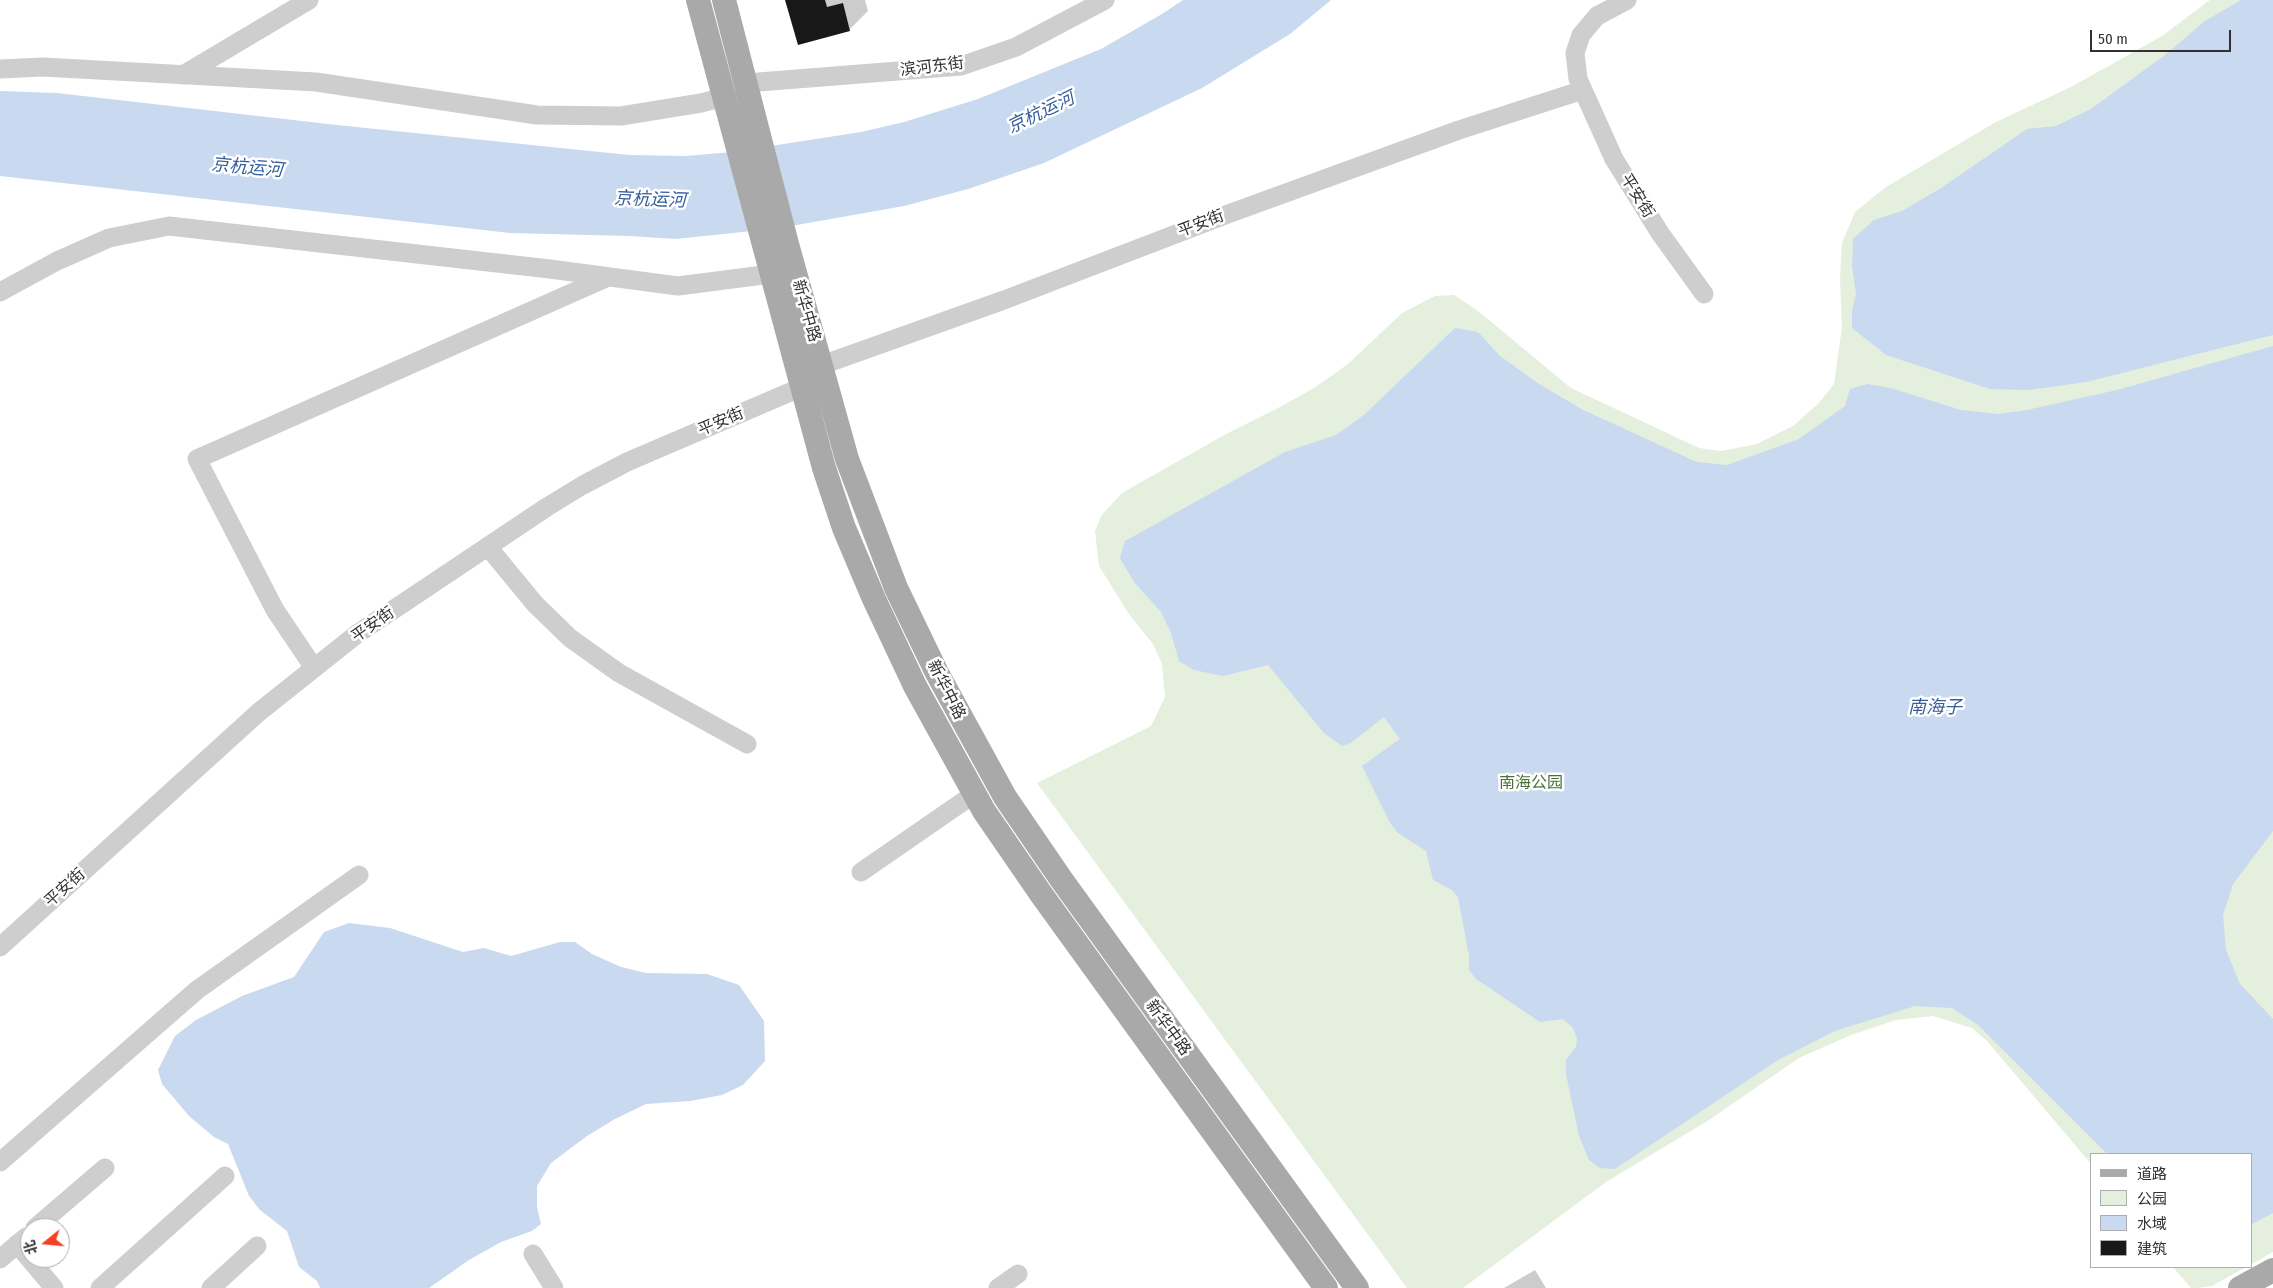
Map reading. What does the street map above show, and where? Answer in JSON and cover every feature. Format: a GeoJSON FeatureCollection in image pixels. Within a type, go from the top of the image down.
{"type":"FeatureCollection","features":[{"type":"Feature","properties":{"kind":"main road","name":"新华中路"},"geometry":{"type":"LineString","coordinates":[[698,0],[737,145],[822,365],[847,459],[896,588],[937,673],[1005,797],[1060,879],[1357,1288]]}},
{"type":"Feature","properties":{"kind":"main road","name":"新华中路"},"geometry":{"type":"LineString","coordinates":[[724,0],[761,138],[776,247],[771,274],[827,477],[844,528],[874,599],[915,686],[974,794],[1040,894],[1326,1288]]}},
{"type":"Feature","properties":{"kind":"main road"},"geometry":{"type":"LineString","coordinates":[[2240,1288],[2273,1270]]}},
{"type":"Feature","properties":{"kind":"street"},"geometry":{"type":"LineString","coordinates":[[183,75],[309,0]]}},
{"type":"Feature","properties":{"kind":"street","name":"滨河东街"},"geometry":{"type":"LineString","coordinates":[[746,82],[962,66],[1016,47],[1105,0]]}},
{"type":"Feature","properties":{"kind":"street","name":"平安街"},"geometry":{"type":"LineString","coordinates":[[1628,0],[1598,16],[1581,34],[1575,53],[1578,79],[1614,159],[1660,233],[1704,294]]}},
{"type":"Feature","properties":{"kind":"street"},"geometry":{"type":"LineString","coordinates":[[0,70],[43,68],[316,82],[537,115],[621,116],[701,103],[724,97]]}},
{"type":"Feature","properties":{"kind":"street","name":"平安街"},"geometry":{"type":"LineString","coordinates":[[822,365],[1004,300],[1228,214],[1459,130],[1584,90]]}},
{"type":"Feature","properties":{"kind":"street"},"geometry":{"type":"LineString","coordinates":[[0,292],[57,261],[109,238],[169,226],[678,286],[771,274]]}},
{"type":"Feature","properties":{"kind":"street"},"geometry":{"type":"LineString","coordinates":[[314,668],[276,610],[197,459],[608,277]]}},
{"type":"Feature","properties":{"kind":"street","name":"平安街"},"geometry":{"type":"LineString","coordinates":[[0,947],[259,712],[357,634],[547,506],[627,462],[802,387]]}},
{"type":"Feature","properties":{"kind":"street"},"geometry":{"type":"LineString","coordinates":[[488,547],[535,604],[570,638],[619,673],[746,744]]}},
{"type":"Feature","properties":{"kind":"street"},"geometry":{"type":"LineString","coordinates":[[861,872],[974,794]]}},
{"type":"Feature","properties":{"kind":"street"},"geometry":{"type":"LineString","coordinates":[[0,1162],[197,990],[359,875]]}},
{"type":"Feature","properties":{"kind":"street"},"geometry":{"type":"LineString","coordinates":[[47,1218],[105,1168]]}},
{"type":"Feature","properties":{"kind":"street"},"geometry":{"type":"LineString","coordinates":[[100,1288],[225,1176]]}},
{"type":"Feature","properties":{"kind":"street"},"geometry":{"type":"LineString","coordinates":[[0,1259],[20,1242]]}},
{"type":"Feature","properties":{"kind":"street"},"geometry":{"type":"LineString","coordinates":[[211,1288],[257,1246]]}},
{"type":"Feature","properties":{"kind":"street"},"geometry":{"type":"LineString","coordinates":[[533,1254],[554,1288]]}},
{"type":"Feature","properties":{"kind":"street"},"geometry":{"type":"LineString","coordinates":[[41,1268],[54,1288]]}},
{"type":"Feature","properties":{"kind":"street"},"geometry":{"type":"LineString","coordinates":[[998,1288],[1018,1274]]}},
{"type":"Feature","properties":{"kind":"green space","name":"南海子"},"geometry":{"type":"Polygon","coordinates":[[[2210,0],[2273,0],[2273,1252],[2253,1263],[2253,1153],[2090,1153],[2090,1163],[1987,1041],[1972,1028],[1933,1016],[1896,1020],[1851,1035],[1799,1058],[1709,1120],[1606,1182],[1463,1288],[1407,1288],[1037,783],[1151,726],[1165,697],[1162,664],[1153,644],[1129,614],[1099,566],[1095,531],[1101,516],[1122,493],[1226,434],[1314,388],[1348,364],[1402,313],[1435,296],[1454,295],[1478,311],[1571,388],[1699,448],[1721,451],[1757,444],[1793,426],[1819,403],[1834,384],[1842,327],[1840,279],[1842,243],[1855,212],[1886,187],[1996,122],[2071,87],[2162,36],[2210,0]]]}},
{"type":"Feature","properties":{"kind":"green space"},"geometry":{"type":"Polygon","coordinates":[[[2174,1268],[2244,1268],[2212,1286],[2191,1288],[2174,1268]]]}},
{"type":"Feature","properties":{"kind":"water","name":"京杭运河"},"geometry":{"type":"Polygon","coordinates":[[[1183,0],[1331,0],[1290,34],[1202,88],[1044,163],[968,189],[904,206],[780,228],[676,239],[510,233],[0,176],[0,91],[57,93],[337,125],[629,155],[686,156],[732,152],[861,132],[904,122],[978,99],[1101,49],[1183,0]]]}},
{"type":"Feature","properties":{"kind":"water"},"geometry":{"type":"Polygon","coordinates":[[[2241,0],[2273,0],[2273,335],[2086,382],[2029,390],[1990,389],[1886,355],[1852,328],[1852,311],[1856,294],[1852,266],[1853,239],[1874,220],[1902,211],[1941,188],[2027,129],[2056,126],[2091,109],[2165,55],[2205,21],[2241,0]]]}},
{"type":"Feature","properties":{"kind":"water","name":"南海子"},"geometry":{"type":"Polygon","coordinates":[[[1455,328],[1478,332],[1500,356],[1539,384],[1583,410],[1697,462],[1727,465],[1799,439],[1845,406],[1850,389],[1867,384],[1891,388],[1961,410],[1999,414],[2027,410],[2117,390],[2273,346],[2273,831],[2233,884],[2223,915],[2226,950],[2240,984],[2273,1019],[2273,1213],[2253,1223],[2253,1153],[2106,1153],[1978,1025],[1952,1008],[1915,1006],[1835,1031],[1778,1060],[1615,1169],[1600,1168],[1589,1160],[1579,1136],[1566,1074],[1566,1060],[1576,1047],[1577,1039],[1573,1028],[1563,1019],[1540,1022],[1476,979],[1469,970],[1469,956],[1458,897],[1452,890],[1433,880],[1426,851],[1398,833],[1390,823],[1362,766],[1400,739],[1384,717],[1351,743],[1342,746],[1324,733],[1268,665],[1223,676],[1194,670],[1179,661],[1171,633],[1161,612],[1134,582],[1120,558],[1125,541],[1285,452],[1336,435],[1364,415],[1455,328]]]}},
{"type":"Feature","properties":{"kind":"water"},"geometry":{"type":"Polygon","coordinates":[[[349,923],[390,928],[463,952],[484,948],[511,956],[560,942],[575,942],[592,954],[621,967],[646,973],[707,974],[739,985],[764,1021],[765,1061],[743,1085],[722,1095],[690,1101],[646,1104],[615,1119],[587,1136],[551,1163],[537,1186],[537,1207],[541,1224],[532,1231],[501,1242],[469,1260],[429,1288],[320,1288],[317,1281],[299,1267],[287,1231],[260,1210],[249,1196],[228,1144],[214,1137],[189,1116],[162,1084],[158,1070],[175,1036],[196,1020],[242,996],[294,977],[324,932],[349,923]]]}},
{"type":"Feature","properties":{"kind":"building"},"geometry":{"type":"Polygon","coordinates":[[[785,0],[825,0],[827,7],[843,3],[850,31],[798,45],[785,0]]]}},
{"type":"Feature","properties":{"kind":"park label","name":"南海公园"},"geometry":{"type":"Point","coordinates":[1531,784]}}]}
